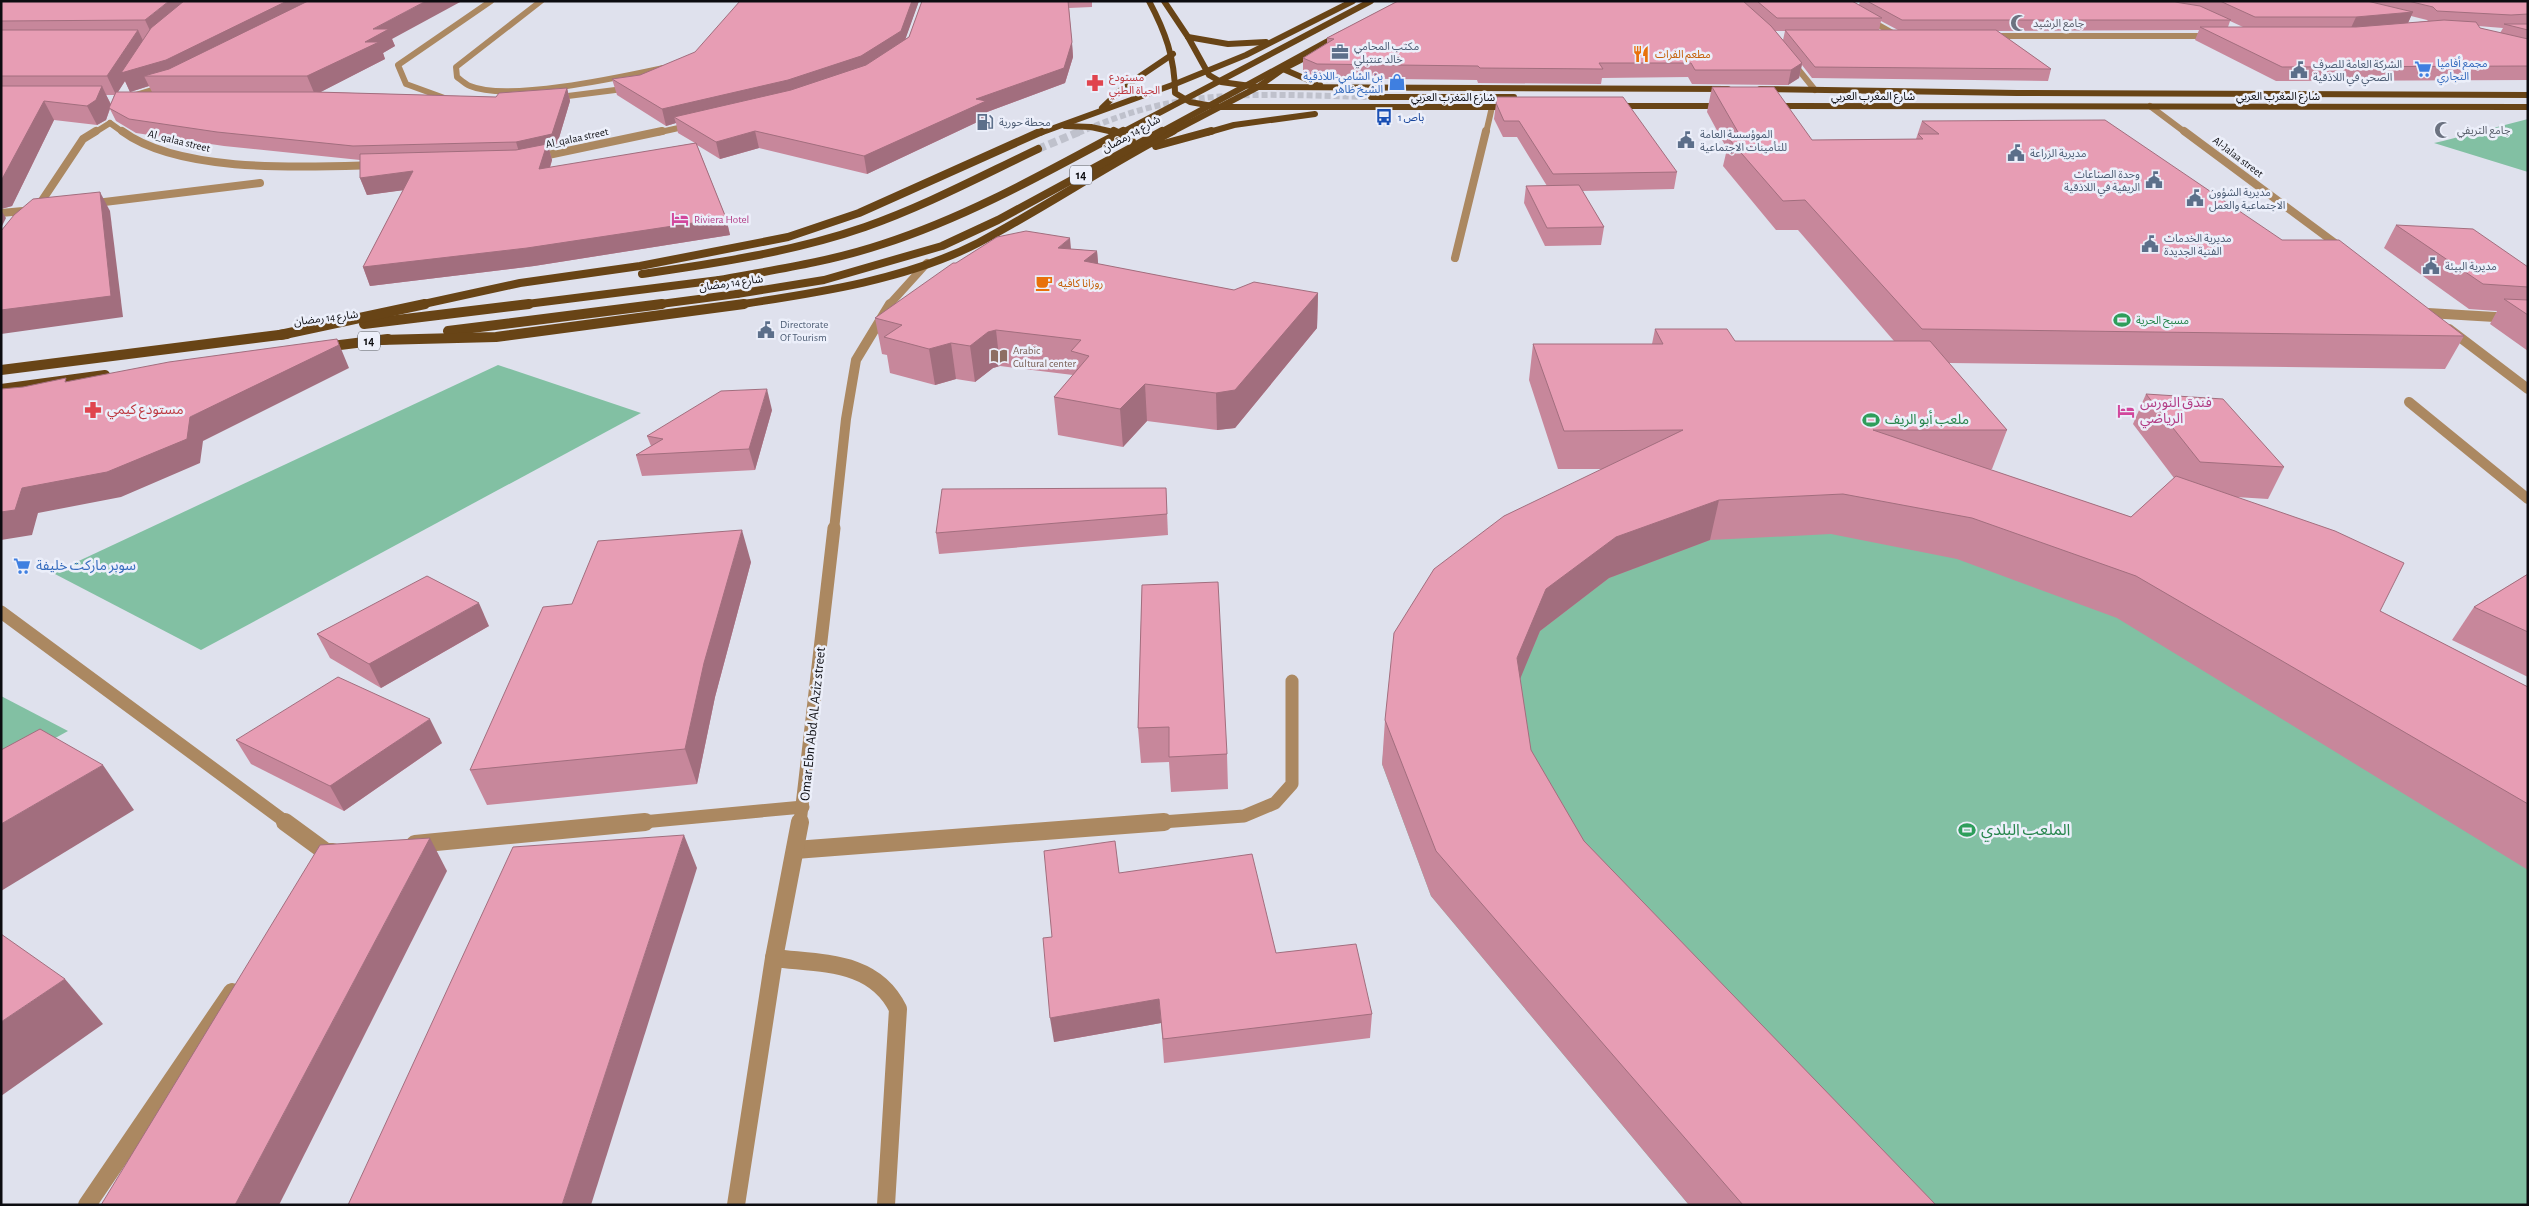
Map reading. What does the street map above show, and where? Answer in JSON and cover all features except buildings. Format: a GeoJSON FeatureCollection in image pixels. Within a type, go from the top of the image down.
{"type":"FeatureCollection","features":[{"type":"Feature","properties":{"kind":"main road"},"geometry":{"type":"LineString","coordinates":[[1149,1],[1170,41],[1175,84]]}},
{"type":"Feature","properties":{"kind":"main road"},"geometry":{"type":"LineString","coordinates":[[1164,1],[1188,37],[1207,71]]}},
{"type":"Feature","properties":{"kind":"main road"},"geometry":{"type":"LineString","coordinates":[[280,335],[520,283],[649,264],[788,237],[859,213],[1052,127],[1207,71],[1276,41],[1353,1]]}},
{"type":"Feature","properties":{"kind":"main road","name":"شارع 14 رمضان"},"geometry":{"type":"LineString","coordinates":[[1,370],[719,280],[865,250],[962,214],[1012,190],[1371,1]]}},
{"type":"Feature","properties":{"kind":"main road","name":"شارع 14 رمضان"},"geometry":{"type":"LineString","coordinates":[[312,348],[738,294],[824,280],[942,246],[1024,206],[1190,114],[1350,32],[1283,69]]}},
{"type":"Feature","properties":{"kind":"main road"},"geometry":{"type":"LineString","coordinates":[[1188,37],[1228,44],[1276,41]]}},
{"type":"Feature","properties":{"kind":"main road"},"geometry":{"type":"LineString","coordinates":[[1101,109],[1124,87],[1173,54]]}},
{"type":"Feature","properties":{"kind":"main road"},"geometry":{"type":"LineString","coordinates":[[380,340],[496,336],[714,308],[795,296],[862,282],[927,263],[977,243],[1127,155],[1218,106],[1258,87],[1283,69],[1324,87]]}},
{"type":"Feature","properties":{"kind":"main road","name":"شارع المغرب العربي"},"geometry":{"type":"LineString","coordinates":[[1207,71],[1213,78],[1221,82],[1258,87],[1736,89]]}},
{"type":"Feature","properties":{"kind":"main road","name":"شارع المغرب العربي"},"geometry":{"type":"LineString","coordinates":[[1175,84],[1175,93],[1183,100],[1218,106],[1522,107]]}},
{"type":"Feature","properties":{"kind":"main road","name":"شارع المغرب العربي"},"geometry":{"type":"LineString","coordinates":[[2017,93],[1815,90],[1758,92],[2528,95]]}},
{"type":"Feature","properties":{"kind":"main road"},"geometry":{"type":"LineString","coordinates":[[1570,96],[1730,96]]}},
{"type":"Feature","properties":{"kind":"main road"},"geometry":{"type":"LineString","coordinates":[[1371,97],[1520,97]]}},
{"type":"Feature","properties":{"kind":"main road"},"geometry":{"type":"LineString","coordinates":[[1602,106],[1731,106]]}},
{"type":"Feature","properties":{"kind":"main road","name":"شارع المغرب العربي"},"geometry":{"type":"LineString","coordinates":[[1761,106],[2528,107]]}},
{"type":"Feature","properties":{"kind":"main road"},"geometry":{"type":"LineString","coordinates":[[1127,155],[1191,135],[1265,120],[1329,113],[1452,107]]}},
{"type":"Feature","properties":{"kind":"main road"},"geometry":{"type":"LineString","coordinates":[[1052,127],[1092,127],[1119,132],[1131,139],[1134,147],[1127,155]]}},
{"type":"Feature","properties":{"kind":"main road"},"geometry":{"type":"LineString","coordinates":[[408,318],[484,296],[696,266],[777,252],[841,235],[921,204],[1038,149]]}},
{"type":"Feature","properties":{"kind":"main road"},"geometry":{"type":"LineString","coordinates":[[1,389],[118,374]]}},
{"type":"Feature","properties":{"kind":"street"},"geometry":{"type":"LineString","coordinates":[[449,100],[406,84],[398,65],[490,1]]}},
{"type":"Feature","properties":{"kind":"street"},"geometry":{"type":"LineString","coordinates":[[542,1],[456,67],[458,77],[471,86],[497,90],[533,89],[668,71],[660,78]]}},
{"type":"Feature","properties":{"kind":"street"},"geometry":{"type":"LineString","coordinates":[[1838,2],[1859,4]]}},
{"type":"Feature","properties":{"kind":"street"},"geometry":{"type":"LineString","coordinates":[[1838,2],[1898,36]]}},
{"type":"Feature","properties":{"kind":"street"},"geometry":{"type":"LineString","coordinates":[[1879,36],[1908,36]]}},
{"type":"Feature","properties":{"kind":"street"},"geometry":{"type":"LineString","coordinates":[[1977,36],[2222,36]]}},
{"type":"Feature","properties":{"kind":"street"},"geometry":{"type":"LineString","coordinates":[[1784,52],[1815,90]]}},
{"type":"Feature","properties":{"kind":"street"},"geometry":{"type":"LineString","coordinates":[[126,98],[176,83]]}},
{"type":"Feature","properties":{"kind":"street"},"geometry":{"type":"LineString","coordinates":[[546,98],[642,86]]}},
{"type":"Feature","properties":{"kind":"street"},"geometry":{"type":"LineString","coordinates":[[429,100],[459,100]]}},
{"type":"Feature","properties":{"kind":"street"},"geometry":{"type":"LineString","coordinates":[[118,101],[147,101]]}},
{"type":"Feature","properties":{"kind":"street","name":"Al-Jalaa street"},"geometry":{"type":"LineString","coordinates":[[2150,106],[2349,254]]}},
{"type":"Feature","properties":{"kind":"street"},"geometry":{"type":"LineString","coordinates":[[1455,258],[1492,107]]}},
{"type":"Feature","properties":{"kind":"street","name":"Al_qalaa street"},"geometry":{"type":"LineString","coordinates":[[36,210],[83,140],[111,119],[144,145],[216,161],[328,166],[386,164]]}},
{"type":"Feature","properties":{"kind":"street","name":"Al_qalaa street"},"geometry":{"type":"LineString","coordinates":[[521,161],[701,123]]}},
{"type":"Feature","properties":{"kind":"street"},"geometry":{"type":"LineString","coordinates":[[75,205],[260,183]]}},
{"type":"Feature","properties":{"kind":"street"},"geometry":{"type":"LineString","coordinates":[[1,213],[46,208]]}},
{"type":"Feature","properties":{"kind":"street"},"geometry":{"type":"LineString","coordinates":[[25,223],[36,210]]}},
{"type":"Feature","properties":{"kind":"street","name":"Omar Ebn Abd AL Aziz street"},"geometry":{"type":"LineString","coordinates":[[736,1205],[774,958],[803,807],[846,419],[856,360],[888,306],[927,263]]}},
{"type":"Feature","properties":{"kind":"street"},"geometry":{"type":"LineString","coordinates":[[2528,319],[2424,310],[2528,390]]}},
{"type":"Feature","properties":{"kind":"street"},"geometry":{"type":"LineString","coordinates":[[2409,402],[2528,499]]}},
{"type":"Feature","properties":{"kind":"street"},"geometry":{"type":"LineString","coordinates":[[1,612],[122,704],[326,852],[346,850]]}},
{"type":"Feature","properties":{"kind":"street"},"geometry":{"type":"LineString","coordinates":[[795,850],[1244,816],[1275,803],[1292,784],[1292,681]]}},
{"type":"Feature","properties":{"kind":"street"},"geometry":{"type":"LineString","coordinates":[[396,846],[803,807]]}},
{"type":"Feature","properties":{"kind":"street"},"geometry":{"type":"LineString","coordinates":[[315,869],[326,852]]}},
{"type":"Feature","properties":{"kind":"street"},"geometry":{"type":"LineString","coordinates":[[774,958],[846,968],[864,973],[879,982],[891,994],[898,1009],[886,1205]]}},
{"type":"Feature","properties":{"kind":"street"},"geometry":{"type":"LineString","coordinates":[[87,1205],[243,975]]}},
{"type":"Feature","properties":{"kind":"green space"},"geometry":{"type":"Polygon","coordinates":[[[2528,119],[2528,172],[2434,143],[2443,141],[2528,119]]]}},
{"type":"Feature","properties":{"kind":"green space"},"geometry":{"type":"Polygon","coordinates":[[[498,365],[641,413],[201,650],[53,573],[498,365]]]}},
{"type":"Feature","properties":{"kind":"green space","name":"الملعب البلدي"},"geometry":{"type":"Polygon","coordinates":[[[1858,487],[2528,747],[2528,1205],[1689,1205],[1431,896],[1382,764],[1391,676],[1430,611],[1858,487]]]}},
{"type":"Feature","properties":{"kind":"green space"},"geometry":{"type":"Polygon","coordinates":[[[1,696],[68,731],[1,768],[1,696]]]}},
{"type":"Feature","properties":{"kind":"tunnel"},"geometry":{"type":"LineString","coordinates":[[1078,133],[1143,109],[1190,100],[1242,95],[1371,97]]}},
{"type":"Feature","properties":{"kind":"tunnel"},"geometry":{"type":"LineString","coordinates":[[1038,149],[1081,131]]}},
{"type":"Feature","properties":{"kind":"place","name":"جامع الرشيد"},"geometry":{"type":"Point","coordinates":[2019,23]}},
{"type":"Feature","properties":{"kind":"place","name":"مكتب المحامي خالد عنتبلي"},"geometry":{"type":"Point","coordinates":[1340,52]}},
{"type":"Feature","properties":{"kind":"place","name":"مطعم الفرات"},"geometry":{"type":"Point","coordinates":[1641,54]}},
{"type":"Feature","properties":{"kind":"place","name":"مجمع أفاميا التجاري"},"geometry":{"type":"Point","coordinates":[2423,69]}},
{"type":"Feature","properties":{"kind":"place","name":"الشركة العامة للصرف الصحي في اللاذقية"},"geometry":{"type":"Point","coordinates":[2299,70]}},
{"type":"Feature","properties":{"kind":"place","name":"بن الشامي-اللاذقية الشيخ ظاهر"},"geometry":{"type":"Point","coordinates":[1397,82]}},
{"type":"Feature","properties":{"kind":"place","name":"مستودع الحياة الطبي"},"geometry":{"type":"Point","coordinates":[1095,83]}},
{"type":"Feature","properties":{"kind":"place","name":"باص 1"},"geometry":{"type":"Point","coordinates":[1384,117]}},
{"type":"Feature","properties":{"kind":"place","name":"محطة حورية"},"geometry":{"type":"Point","coordinates":[985,122]}},
{"type":"Feature","properties":{"kind":"place","name":"جامع التريفي"},"geometry":{"type":"Point","coordinates":[2443,130]}},
{"type":"Feature","properties":{"kind":"place","name":"الموؤسسة العامة للتأمينات الاجتماعية"},"geometry":{"type":"Point","coordinates":[1686,140]}},
{"type":"Feature","properties":{"kind":"place","name":"مديرية الزراعة"},"geometry":{"type":"Point","coordinates":[2016,153]}},
{"type":"Feature","properties":{"kind":"place","name":"وحدة الصناعات الريفية في اللاذقية"},"geometry":{"type":"Point","coordinates":[2154,180]}},
{"type":"Feature","properties":{"kind":"place","name":"مديرية الشؤون الاجتماعية والعمل"},"geometry":{"type":"Point","coordinates":[2195,198]}},
{"type":"Feature","properties":{"kind":"place","name":"Riviera Hotel"},"geometry":{"type":"Point","coordinates":[680,219]}},
{"type":"Feature","properties":{"kind":"place","name":"مديرية الخدمات الفنية الجديدة"},"geometry":{"type":"Point","coordinates":[2150,244]}},
{"type":"Feature","properties":{"kind":"place","name":"مديرية البيئة"},"geometry":{"type":"Point","coordinates":[2431,266]}},
{"type":"Feature","properties":{"kind":"place","name":"روزانا كافيه"},"geometry":{"type":"Point","coordinates":[1044,283]}},
{"type":"Feature","properties":{"kind":"place","name":"مسبح الحرية"},"geometry":{"type":"Point","coordinates":[2122,320]}},
{"type":"Feature","properties":{"kind":"place","name":"Directorate Of Tourism"},"geometry":{"type":"Point","coordinates":[766,330]}},
{"type":"Feature","properties":{"kind":"place","name":"Arabic Cultural center"},"geometry":{"type":"Point","coordinates":[999,356]}},
{"type":"Feature","properties":{"kind":"place","name":"مستودع كيمي"},"geometry":{"type":"Point","coordinates":[93,410]}},
{"type":"Feature","properties":{"kind":"place","name":"فندق النورس الرياضي"},"geometry":{"type":"Point","coordinates":[2126,411]}},
{"type":"Feature","properties":{"kind":"place","name":"ملعب أبو الريف"},"geometry":{"type":"Point","coordinates":[1871,420]}},
{"type":"Feature","properties":{"kind":"place","name":"سوبر ماركت خليفة"},"geometry":{"type":"Point","coordinates":[22,566]}},
{"type":"Feature","properties":{"kind":"place","name":"الملعب البلدي"},"geometry":{"type":"Point","coordinates":[1967,830]}}]}
